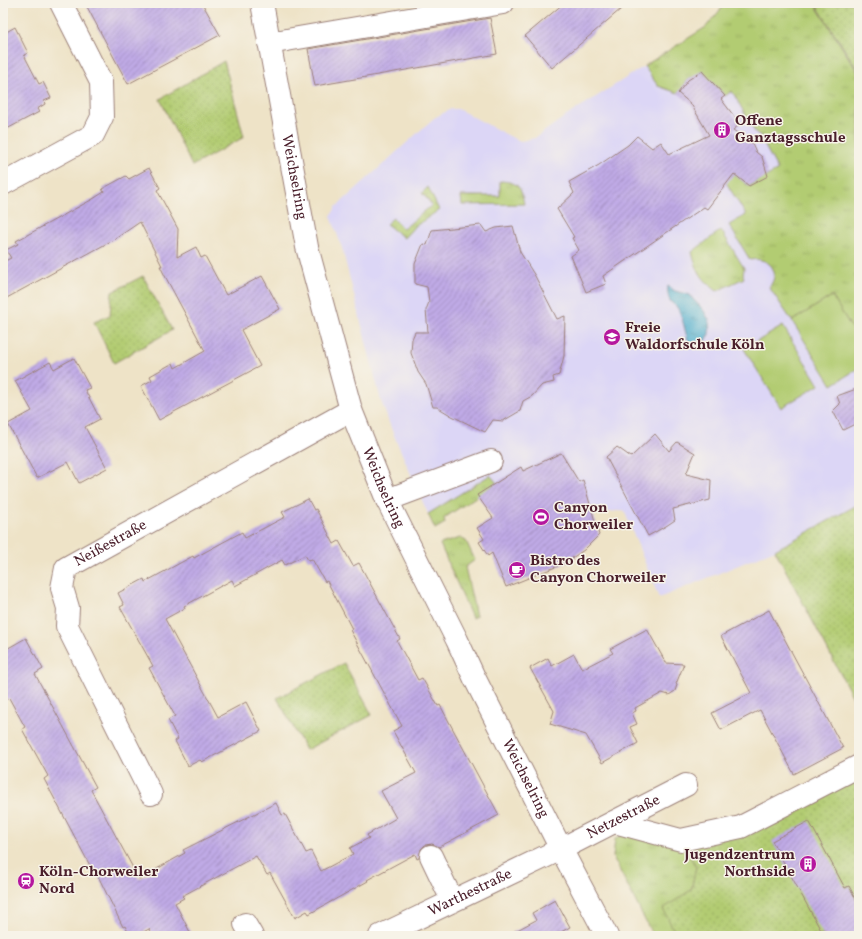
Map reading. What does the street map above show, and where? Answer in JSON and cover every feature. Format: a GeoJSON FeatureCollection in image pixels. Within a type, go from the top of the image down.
{"type":"FeatureCollection","features":[{"type":"Feature","properties":{"kind":"street"},"geometry":{"type":"LineString","coordinates":[[3,184],[93,135],[102,117],[101,82],[61,3]]}},
{"type":"Feature","properties":{"kind":"street","name":"Weichselring"},"geometry":{"type":"LineString","coordinates":[[262,3],[307,247],[351,410],[387,500],[474,677],[607,936]]}},
{"type":"Feature","properties":{"kind":"street"},"geometry":{"type":"LineString","coordinates":[[269,43],[503,3]]}},
{"type":"Feature","properties":{"kind":"street","name":"Neißestraße"},"geometry":{"type":"LineString","coordinates":[[151,794],[67,626],[68,608],[62,588],[66,568],[187,500],[327,425],[351,410]]}},
{"type":"Feature","properties":{"kind":"street"},"geometry":{"type":"LineString","coordinates":[[387,500],[491,460]]}},
{"type":"Feature","properties":{"kind":"street"},"geometry":{"type":"LineString","coordinates":[[614,822],[681,840],[742,827],[859,766]]}},
{"type":"Feature","properties":{"kind":"street","name":"Netzestraße"},"geometry":{"type":"LineString","coordinates":[[561,849],[686,785]]}},
{"type":"Feature","properties":{"kind":"street","name":"Warthestraße"},"geometry":{"type":"LineString","coordinates":[[380,936],[452,900],[561,849]]}},
{"type":"Feature","properties":{"kind":"street"},"geometry":{"type":"LineString","coordinates":[[431,856],[452,900]]}},
{"type":"Feature","properties":{"kind":"shaded area","name":"Freie Waldorfschule Köln"},"geometry":{"type":"Polygon","coordinates":[[[726,3],[815,3],[859,72],[859,504],[775,550],[659,598],[624,510],[593,514],[583,481],[579,482],[561,453],[497,483],[490,475],[428,514],[393,433],[381,401],[342,248],[331,216],[336,207],[434,118],[451,109],[458,109],[515,139],[521,141],[535,138],[566,116],[706,27],[726,3]]]}},
{"type":"Feature","properties":{"kind":"green space"},"geometry":{"type":"Polygon","coordinates":[[[726,3],[814,3],[859,74],[859,340],[832,296],[792,321],[769,287],[774,276],[772,266],[763,260],[750,260],[729,225],[746,215],[722,176],[729,166],[738,177],[749,186],[778,170],[766,148],[763,138],[755,132],[732,91],[725,96],[711,81],[710,82],[703,71],[688,80],[678,93],[658,86],[644,66],[706,27],[726,3]]]}},
{"type":"Feature","properties":{"kind":"green space"},"geometry":{"type":"Polygon","coordinates":[[[815,3],[859,3],[859,72],[815,3]]]}},
{"type":"Feature","properties":{"kind":"green space"},"geometry":{"type":"Polygon","coordinates":[[[224,61],[244,137],[192,166],[160,99],[224,61]]]}},
{"type":"Feature","properties":{"kind":"green space"},"geometry":{"type":"Polygon","coordinates":[[[500,181],[518,186],[522,193],[524,204],[462,205],[461,196],[500,196],[500,181]]]}},
{"type":"Feature","properties":{"kind":"green space"},"geometry":{"type":"Polygon","coordinates":[[[428,187],[439,210],[414,227],[404,238],[386,224],[393,218],[403,229],[432,205],[422,193],[428,187]]]}},
{"type":"Feature","properties":{"kind":"green space"},"geometry":{"type":"Polygon","coordinates":[[[721,230],[744,268],[744,278],[717,291],[707,283],[700,274],[695,264],[692,252],[721,230]]]}},
{"type":"Feature","properties":{"kind":"green space"},"geometry":{"type":"Polygon","coordinates":[[[143,276],[172,330],[114,363],[94,322],[110,315],[112,292],[143,276]]]}},
{"type":"Feature","properties":{"kind":"green space"},"geometry":{"type":"Polygon","coordinates":[[[832,296],[859,340],[859,368],[832,385],[792,321],[832,296]]]}},
{"type":"Feature","properties":{"kind":"green space"},"geometry":{"type":"Polygon","coordinates":[[[783,326],[819,385],[781,408],[744,349],[783,326]]]}},
{"type":"Feature","properties":{"kind":"green space"},"geometry":{"type":"Polygon","coordinates":[[[490,475],[497,483],[444,518],[445,523],[435,529],[428,514],[490,475]]]}},
{"type":"Feature","properties":{"kind":"green space"},"geometry":{"type":"Polygon","coordinates":[[[859,504],[859,709],[775,550],[859,504]]]}},
{"type":"Feature","properties":{"kind":"green space"},"geometry":{"type":"Polygon","coordinates":[[[460,538],[466,541],[475,560],[465,567],[476,616],[472,618],[440,544],[460,538]]]}},
{"type":"Feature","properties":{"kind":"green space"},"geometry":{"type":"Polygon","coordinates":[[[344,663],[372,715],[306,750],[277,698],[344,663]]]}},
{"type":"Feature","properties":{"kind":"green space"},"geometry":{"type":"Polygon","coordinates":[[[859,766],[859,905],[849,886],[845,888],[822,933],[824,936],[677,936],[663,909],[691,890],[696,867],[681,840],[742,827],[859,766]]]}},
{"type":"Feature","properties":{"kind":"green space"},"geometry":{"type":"Polygon","coordinates":[[[627,831],[681,840],[696,867],[691,890],[664,909],[677,936],[653,936],[613,857],[615,839],[627,831]]]}},
{"type":"Feature","properties":{"kind":"water"},"geometry":{"type":"Polygon","coordinates":[[[668,286],[675,291],[690,295],[709,319],[709,335],[702,343],[690,346],[676,305],[671,303],[669,299],[668,286]]]}},
{"type":"Feature","properties":{"kind":"building"},"geometry":{"type":"Polygon","coordinates":[[[85,3],[202,3],[220,35],[128,84],[85,3]]]}},
{"type":"Feature","properties":{"kind":"building"},"geometry":{"type":"Polygon","coordinates":[[[564,3],[628,3],[552,68],[525,36],[564,3]]]}},
{"type":"Feature","properties":{"kind":"building"},"geometry":{"type":"Polygon","coordinates":[[[490,18],[497,54],[315,86],[308,49],[490,18]]]}},
{"type":"Feature","properties":{"kind":"building"},"geometry":{"type":"Polygon","coordinates":[[[15,27],[28,53],[24,55],[39,84],[43,82],[51,98],[44,101],[45,104],[37,109],[39,112],[3,131],[3,34],[15,27]]]}},
{"type":"Feature","properties":{"kind":"building"},"geometry":{"type":"Polygon","coordinates":[[[702,71],[725,96],[721,99],[740,124],[733,130],[752,143],[756,152],[762,157],[768,176],[749,186],[734,174],[707,209],[704,207],[603,276],[606,284],[586,292],[571,256],[579,250],[572,238],[574,237],[557,209],[574,193],[569,182],[599,165],[628,145],[637,136],[652,148],[661,142],[669,154],[709,135],[691,104],[678,93],[688,80],[702,71]]]}},
{"type":"Feature","properties":{"kind":"building"},"geometry":{"type":"Polygon","coordinates":[[[149,168],[160,188],[157,190],[178,229],[177,257],[196,247],[201,258],[205,256],[226,295],[262,276],[280,309],[241,330],[260,366],[159,420],[141,386],[152,380],[150,376],[173,363],[175,368],[205,351],[165,276],[160,266],[162,266],[140,222],[115,239],[3,300],[3,262],[11,258],[6,250],[18,244],[16,241],[93,199],[104,192],[102,189],[126,176],[129,179],[149,168]]]}},
{"type":"Feature","properties":{"kind":"building"},"geometry":{"type":"Polygon","coordinates":[[[481,225],[486,232],[496,228],[513,226],[520,252],[535,276],[557,319],[565,316],[564,356],[559,375],[553,377],[554,382],[542,385],[532,396],[523,401],[520,411],[503,421],[493,420],[485,432],[437,407],[433,407],[426,384],[418,372],[411,353],[412,339],[415,332],[428,332],[426,310],[429,302],[427,287],[415,284],[415,264],[423,244],[427,245],[432,230],[481,225]]]}},
{"type":"Feature","properties":{"kind":"building"},"geometry":{"type":"Polygon","coordinates":[[[74,358],[90,388],[85,390],[100,419],[85,427],[107,468],[79,483],[68,462],[37,478],[8,424],[32,411],[15,381],[50,362],[54,369],[74,358]]]}},
{"type":"Feature","properties":{"kind":"building"},"geometry":{"type":"Polygon","coordinates":[[[859,388],[859,422],[843,430],[833,411],[840,404],[837,396],[859,388]]]}},
{"type":"Feature","properties":{"kind":"building"},"geometry":{"type":"Polygon","coordinates":[[[655,434],[669,451],[677,442],[695,453],[686,474],[711,480],[710,500],[673,509],[675,520],[648,536],[606,457],[617,447],[631,457],[655,434]]]}},
{"type":"Feature","properties":{"kind":"building","name":"Canyon Chorweiler"},"geometry":{"type":"Polygon","coordinates":[[[561,453],[579,482],[583,480],[599,535],[584,550],[572,558],[573,560],[506,587],[492,553],[488,556],[479,542],[484,539],[477,528],[493,518],[477,495],[521,467],[523,471],[561,453]]]}},
{"type":"Feature","properties":{"kind":"building"},"geometry":{"type":"Polygon","coordinates":[[[308,499],[314,510],[316,509],[334,544],[339,541],[353,566],[359,563],[400,639],[397,641],[418,680],[422,678],[438,706],[440,705],[499,815],[439,847],[432,844],[425,845],[421,849],[419,858],[417,859],[415,854],[309,914],[307,911],[295,918],[270,873],[267,875],[256,856],[182,896],[184,898],[175,903],[192,936],[153,936],[149,929],[136,936],[130,936],[125,926],[123,927],[97,874],[95,875],[44,779],[48,776],[22,729],[25,727],[9,698],[3,701],[3,651],[26,638],[43,669],[35,674],[96,787],[91,790],[139,879],[185,853],[183,850],[276,803],[282,815],[285,814],[306,853],[311,851],[321,871],[353,854],[350,848],[369,838],[367,835],[396,818],[381,791],[416,773],[393,731],[402,726],[350,630],[352,629],[327,581],[325,582],[312,559],[308,560],[305,555],[285,565],[282,560],[235,586],[232,580],[184,606],[185,608],[165,619],[218,717],[246,702],[261,731],[202,762],[200,760],[188,766],[175,741],[178,739],[168,720],[175,716],[149,668],[153,666],[120,607],[124,605],[118,593],[144,579],[145,582],[193,556],[194,558],[242,532],[245,538],[285,517],[282,512],[308,499]]]}},
{"type":"Feature","properties":{"kind":"building"},"geometry":{"type":"Polygon","coordinates":[[[769,610],[843,748],[794,774],[760,710],[721,730],[712,713],[751,693],[721,636],[769,610]]]}},
{"type":"Feature","properties":{"kind":"building"},"geometry":{"type":"Polygon","coordinates":[[[647,629],[666,663],[684,664],[676,684],[675,691],[669,695],[662,693],[635,708],[636,711],[632,713],[637,724],[630,727],[638,743],[602,763],[586,735],[550,724],[554,711],[530,668],[548,658],[552,666],[574,654],[582,669],[613,653],[610,649],[647,629]]]}},
{"type":"Feature","properties":{"kind":"building","name":"Jugendzentrum Northside"},"geometry":{"type":"Polygon","coordinates":[[[809,821],[845,888],[849,886],[859,905],[859,936],[824,936],[772,841],[809,821]]]}},
{"type":"Feature","properties":{"kind":"building"},"geometry":{"type":"Polygon","coordinates":[[[555,900],[570,927],[554,936],[506,936],[536,920],[532,913],[555,900]]]}},
{"type":"Feature","properties":{"kind":"place","name":"Offene Ganztagsschule"},"geometry":{"type":"Point","coordinates":[722,130]}},
{"type":"Feature","properties":{"kind":"place","name":"Freie Waldorfschule Köln"},"geometry":{"type":"Point","coordinates":[612,337]}},
{"type":"Feature","properties":{"kind":"place","name":"Canyon Chorweiler"},"geometry":{"type":"Point","coordinates":[541,517]}},
{"type":"Feature","properties":{"kind":"place","name":"Bistro des Canyon Chorweiler"},"geometry":{"type":"Point","coordinates":[517,570]}},
{"type":"Feature","properties":{"kind":"place","name":"Jugendzentrum Northside"},"geometry":{"type":"Point","coordinates":[808,864]}},
{"type":"Feature","properties":{"kind":"place","name":"Köln-Chorweiler Nord"},"geometry":{"type":"Point","coordinates":[26,881]}}]}
